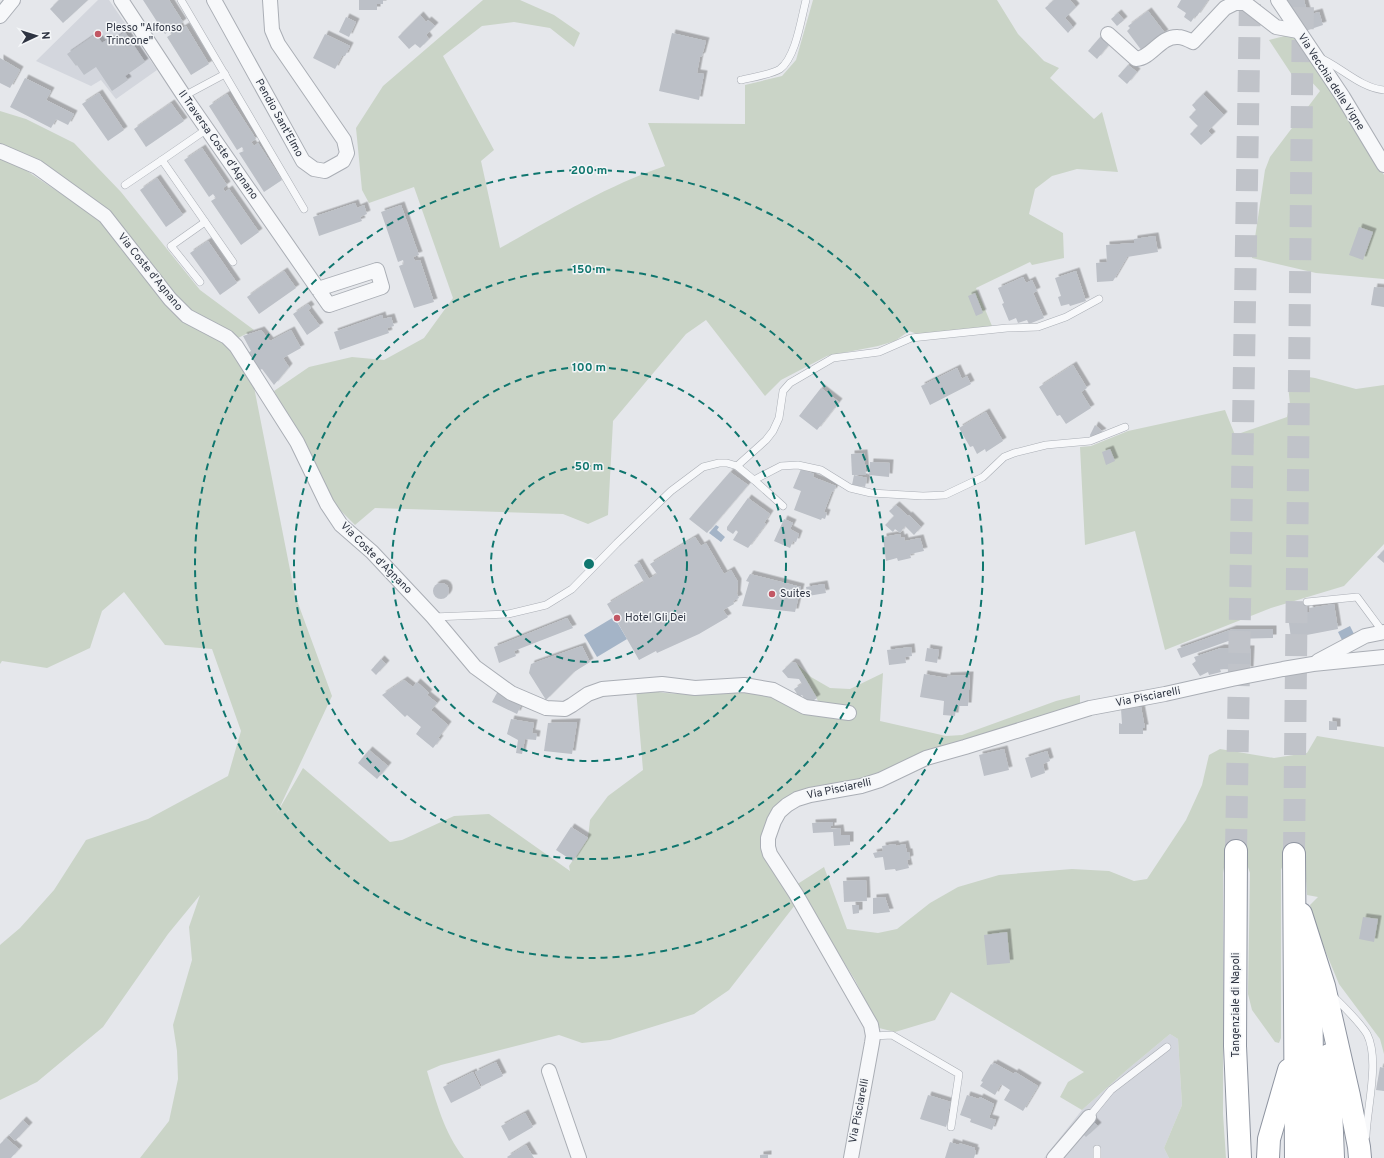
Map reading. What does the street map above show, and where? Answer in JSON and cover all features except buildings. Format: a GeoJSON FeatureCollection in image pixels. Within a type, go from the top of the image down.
{"type":"FeatureCollection","features":[{"type":"Feature","properties":{"kind":"highway","name":"Tangenziale di Napoli"},"geometry":{"type":"LineString","coordinates":[[1236,851],[1235,1046],[1240,1158]]}},
{"type":"Feature","properties":{"kind":"highway"},"geometry":{"type":"LineString","coordinates":[[1294,854],[1296,1158]]}},
{"type":"Feature","properties":{"kind":"highway"},"geometry":{"type":"LineString","coordinates":[[1295,893],[1322,983],[1349,1096],[1361,1156]]}},
{"type":"Feature","properties":{"kind":"highway"},"geometry":{"type":"LineString","coordinates":[[1303,919],[1305,1158]]}},
{"type":"Feature","properties":{"kind":"highway"},"geometry":{"type":"LineString","coordinates":[[1310,943],[1313,1158]]}},
{"type":"Feature","properties":{"kind":"highway"},"geometry":{"type":"LineString","coordinates":[[1322,983],[1324,1158]]}},
{"type":"Feature","properties":{"kind":"highway"},"geometry":{"type":"LineString","coordinates":[[1322,983],[1333,1158]]}},
{"type":"Feature","properties":{"kind":"highway"},"geometry":{"type":"LineString","coordinates":[[1333,1027],[1342,1129],[1342,1158]]}},
{"type":"Feature","properties":{"kind":"highway"},"geometry":{"type":"LineString","coordinates":[[1268,1158],[1269,1138],[1295,1048]]}},
{"type":"Feature","properties":{"kind":"highway"},"geometry":{"type":"LineString","coordinates":[[1285,1158],[1286,1122],[1295,1048]]}},
{"type":"Feature","properties":{"kind":"highway"},"geometry":{"type":"LineString","coordinates":[[1341,1063],[1350,1131],[1361,1156]]}},
{"type":"Feature","properties":{"kind":"highway"},"geometry":{"type":"LineString","coordinates":[[1276,1158],[1280,1098]]}},
{"type":"Feature","properties":{"kind":"street"},"geometry":{"type":"LineString","coordinates":[[0,16],[12,0]]}},
{"type":"Feature","properties":{"kind":"street","name":"II Traversa Coste d'Agnano"},"geometry":{"type":"LineString","coordinates":[[120,0],[184,96],[318,290]]}},
{"type":"Feature","properties":{"kind":"street","name":"Pendio Sant'Elmo"},"geometry":{"type":"LineString","coordinates":[[214,0],[303,161],[314,169],[325,171],[343,161],[347,153],[344,140],[278,44],[272,30],[270,0]]}},
{"type":"Feature","properties":{"kind":"street","name":"Via Vecchia delle Vigne"},"geometry":{"type":"LineString","coordinates":[[1278,0],[1343,97],[1384,165]]}},
{"type":"Feature","properties":{"kind":"street"},"geometry":{"type":"LineString","coordinates":[[1108,34],[1136,58],[1142,58],[1167,38],[1179,37],[1193,42],[1225,8],[1235,3],[1245,3],[1276,27],[1298,30]]}},
{"type":"Feature","properties":{"kind":"street","name":"Via Coste d'Agnano"},"geometry":{"type":"LineString","coordinates":[[0,151],[37,167],[105,216],[170,300],[187,316],[228,337],[236,346],[298,442],[327,504],[341,525],[372,552],[433,617],[475,667],[510,693],[546,708],[565,708],[588,694],[602,689],[662,684],[695,688],[744,685],[773,690],[804,707],[849,713]]}},
{"type":"Feature","properties":{"kind":"street"},"geometry":{"type":"LineString","coordinates":[[1313,664],[1365,636],[1383,632]]}},
{"type":"Feature","properties":{"kind":"street"},"geometry":{"type":"LineString","coordinates":[[1313,664],[1384,657]]}},
{"type":"Feature","properties":{"kind":"street","name":"Via Pisciarelli"},"geometry":{"type":"LineString","coordinates":[[851,1158],[873,1036],[871,1025],[796,894],[770,854],[768,838],[779,812],[797,799],[810,795],[861,786],[880,780],[926,758],[965,748],[1090,708],[1122,703],[1232,679],[1313,664]]}},
{"type":"Feature","properties":{"kind":"street"},"geometry":{"type":"LineString","coordinates":[[549,1070],[579,1158]]}},
{"type":"Feature","properties":{"kind":"street"},"geometry":{"type":"LineString","coordinates":[[1054,1158],[1089,1117]]}},
{"type":"Feature","properties":{"kind":"lane"},"geometry":{"type":"LineString","coordinates":[[181,0],[304,209]]}},
{"type":"Feature","properties":{"kind":"lane"},"geometry":{"type":"LineString","coordinates":[[740,80],[779,70],[786,63],[794,45],[806,0]]}},
{"type":"Feature","properties":{"kind":"lane"},"geometry":{"type":"LineString","coordinates":[[1314,55],[1330,62],[1376,90],[1384,90]]}},
{"type":"Feature","properties":{"kind":"lane"},"geometry":{"type":"LineString","coordinates":[[184,96],[225,74]]}},
{"type":"Feature","properties":{"kind":"lane"},"geometry":{"type":"LineString","coordinates":[[125,185],[207,129]]}},
{"type":"Feature","properties":{"kind":"lane"},"geometry":{"type":"LineString","coordinates":[[162,160],[233,262]]}},
{"type":"Feature","properties":{"kind":"lane"},"geometry":{"type":"LineString","coordinates":[[200,282],[171,246],[205,222]]}},
{"type":"Feature","properties":{"kind":"lane"},"geometry":{"type":"LineString","coordinates":[[737,466],[766,440],[772,431],[779,418],[783,390],[790,382],[833,358],[879,352],[911,338],[1008,328],[1038,327],[1066,317],[1099,299]]}},
{"type":"Feature","properties":{"kind":"lane"},"geometry":{"type":"LineString","coordinates":[[754,480],[781,466],[798,465],[821,470],[850,488],[871,493],[923,496],[945,495],[983,477],[1004,457],[1014,452],[1046,445],[1090,441],[1125,427]]}},
{"type":"Feature","properties":{"kind":"lane"},"geometry":{"type":"LineString","coordinates":[[433,617],[508,614],[546,605],[572,589],[671,491],[703,467],[719,463],[737,466],[783,506]]}},
{"type":"Feature","properties":{"kind":"lane"},"geometry":{"type":"LineString","coordinates":[[1307,602],[1357,596],[1383,632]]}},
{"type":"Feature","properties":{"kind":"lane"},"geometry":{"type":"LineString","coordinates":[[1322,983],[1367,1034],[1373,1053],[1372,1085],[1361,1156]]}},
{"type":"Feature","properties":{"kind":"lane"},"geometry":{"type":"LineString","coordinates":[[873,1036],[892,1035],[959,1074],[951,1128]]}},
{"type":"Feature","properties":{"kind":"lane"},"geometry":{"type":"LineString","coordinates":[[1089,1117],[1111,1090],[1167,1047]]}},
{"type":"Feature","properties":{"kind":"lane"},"geometry":{"type":"LineString","coordinates":[[1097,1149],[1097,1158]]}},
{"type":"Feature","properties":{"kind":"shaded area","name":"Plesso \"Alfonso Trincone\""},"geometry":{"type":"Polygon","coordinates":[[[98,0],[109,0],[157,70],[116,99],[101,80],[91,86],[36,61],[98,0]]]}},
{"type":"Feature","properties":{"kind":"shaded area"},"geometry":{"type":"Polygon","coordinates":[[[483,0],[520,0],[554,15],[580,33],[574,47],[550,28],[514,22],[482,26],[443,56],[494,150],[481,161],[500,248],[601,193],[665,166],[648,123],[745,124],[745,85],[782,76],[796,60],[813,0],[997,0],[1018,34],[1044,61],[1059,68],[1050,78],[1094,119],[1102,112],[1118,172],[1077,169],[1052,176],[1035,189],[1029,214],[1063,233],[1064,258],[1032,265],[1030,262],[976,288],[992,326],[917,334],[909,331],[895,341],[878,346],[827,356],[781,380],[765,396],[706,320],[686,334],[613,421],[608,515],[588,524],[563,514],[375,508],[355,525],[336,506],[322,477],[274,391],[309,367],[352,357],[384,360],[424,338],[453,298],[414,187],[369,203],[362,190],[356,128],[383,86],[483,0]]]}},
{"type":"Feature","properties":{"kind":"shaded area"},"geometry":{"type":"Polygon","coordinates":[[[1296,33],[1384,175],[1384,279],[1316,273],[1252,258],[1265,170],[1270,157],[1320,91],[1309,79],[1298,84],[1269,40],[1296,33]]]}},
{"type":"Feature","properties":{"kind":"shaded area"},"geometry":{"type":"Polygon","coordinates":[[[0,111],[26,119],[74,143],[121,192],[200,290],[254,330],[238,338],[188,309],[108,213],[0,147],[0,111]]]}},
{"type":"Feature","properties":{"kind":"shaded area"},"geometry":{"type":"Polygon","coordinates":[[[0,158],[15,163],[105,223],[137,270],[183,319],[225,341],[254,387],[295,595],[332,696],[277,813],[303,768],[390,842],[402,840],[454,816],[489,814],[570,871],[569,866],[588,838],[590,820],[608,796],[643,770],[636,689],[695,695],[739,689],[769,692],[824,711],[796,663],[811,677],[830,688],[850,689],[883,673],[880,721],[946,736],[962,735],[1056,701],[1080,695],[1080,705],[874,778],[783,802],[770,812],[763,834],[795,905],[729,990],[694,1014],[610,1040],[582,1043],[559,1035],[441,1065],[427,1071],[437,1105],[446,1127],[464,1158],[140,1158],[169,1121],[178,1079],[177,1051],[173,1025],[192,960],[189,927],[200,895],[168,934],[103,1027],[37,1082],[0,1100],[0,945],[20,928],[54,890],[86,840],[148,819],[228,776],[241,731],[212,649],[165,645],[124,592],[102,611],[90,648],[47,668],[2,661],[0,664],[0,158]]]}},
{"type":"Feature","properties":{"kind":"shaded area"},"geometry":{"type":"Polygon","coordinates":[[[1289,374],[1315,378],[1356,389],[1384,385],[1384,544],[1344,586],[1271,608],[1165,650],[1135,531],[1085,545],[1080,447],[1091,446],[1128,431],[1225,410],[1235,435],[1287,417],[1290,404],[1288,385],[1289,374]]]}},
{"type":"Feature","properties":{"kind":"shaded area"},"geometry":{"type":"Polygon","coordinates":[[[1317,736],[1384,747],[1384,1054],[1380,1039],[1339,984],[1317,931],[1310,905],[1318,897],[1307,895],[1305,861],[1300,854],[1287,854],[1281,870],[1281,1038],[1279,1043],[1275,1042],[1252,1010],[1248,994],[1250,873],[1247,864],[1239,855],[1226,857],[1223,873],[1223,1114],[1226,1158],[1169,1158],[1164,1148],[1182,1105],[1178,1039],[1170,1034],[1082,1110],[1060,1097],[1068,1082],[1084,1072],[951,992],[935,1020],[895,1032],[879,1028],[855,980],[796,885],[824,867],[847,929],[878,933],[897,929],[930,903],[958,887],[999,875],[1072,869],[1109,871],[1134,881],[1147,879],[1186,820],[1202,785],[1209,755],[1220,749],[1274,758],[1307,753],[1317,736]]]}},
{"type":"Feature","properties":{"kind":"shaded area"},"geometry":{"type":"Polygon","coordinates":[[[1170,1034],[1178,1039],[1182,1105],[1164,1148],[1169,1158],[1044,1158],[1082,1110],[1170,1034]]]}},
{"type":"Feature","properties":{"kind":"water"},"geometry":{"type":"Polygon","coordinates":[[[716,525],[719,527],[717,530],[725,537],[721,542],[709,533],[716,525]]]}},
{"type":"Feature","properties":{"kind":"water"},"geometry":{"type":"Polygon","coordinates":[[[614,617],[627,639],[597,657],[584,635],[614,617]]]}},
{"type":"Feature","properties":{"kind":"water"},"geometry":{"type":"Polygon","coordinates":[[[1350,626],[1354,634],[1342,640],[1338,632],[1350,626]]]}},
{"type":"Feature","properties":{"kind":"tunnel"},"geometry":{"type":"LineString","coordinates":[[1236,851],[1250,0]]}},
{"type":"Feature","properties":{"kind":"tunnel"},"geometry":{"type":"LineString","coordinates":[[1294,854],[1303,0]]}},
{"type":"Feature","properties":{"kind":"place","name":"Plesso \"Alfonso Trincone\""},"geometry":{"type":"Point","coordinates":[98,34]}},
{"type":"Feature","properties":{"kind":"place","name":"Suites"},"geometry":{"type":"Point","coordinates":[772,594]}},
{"type":"Feature","properties":{"kind":"place","name":"Hotel Gli Dei"},"geometry":{"type":"Point","coordinates":[617,618]}}]}
